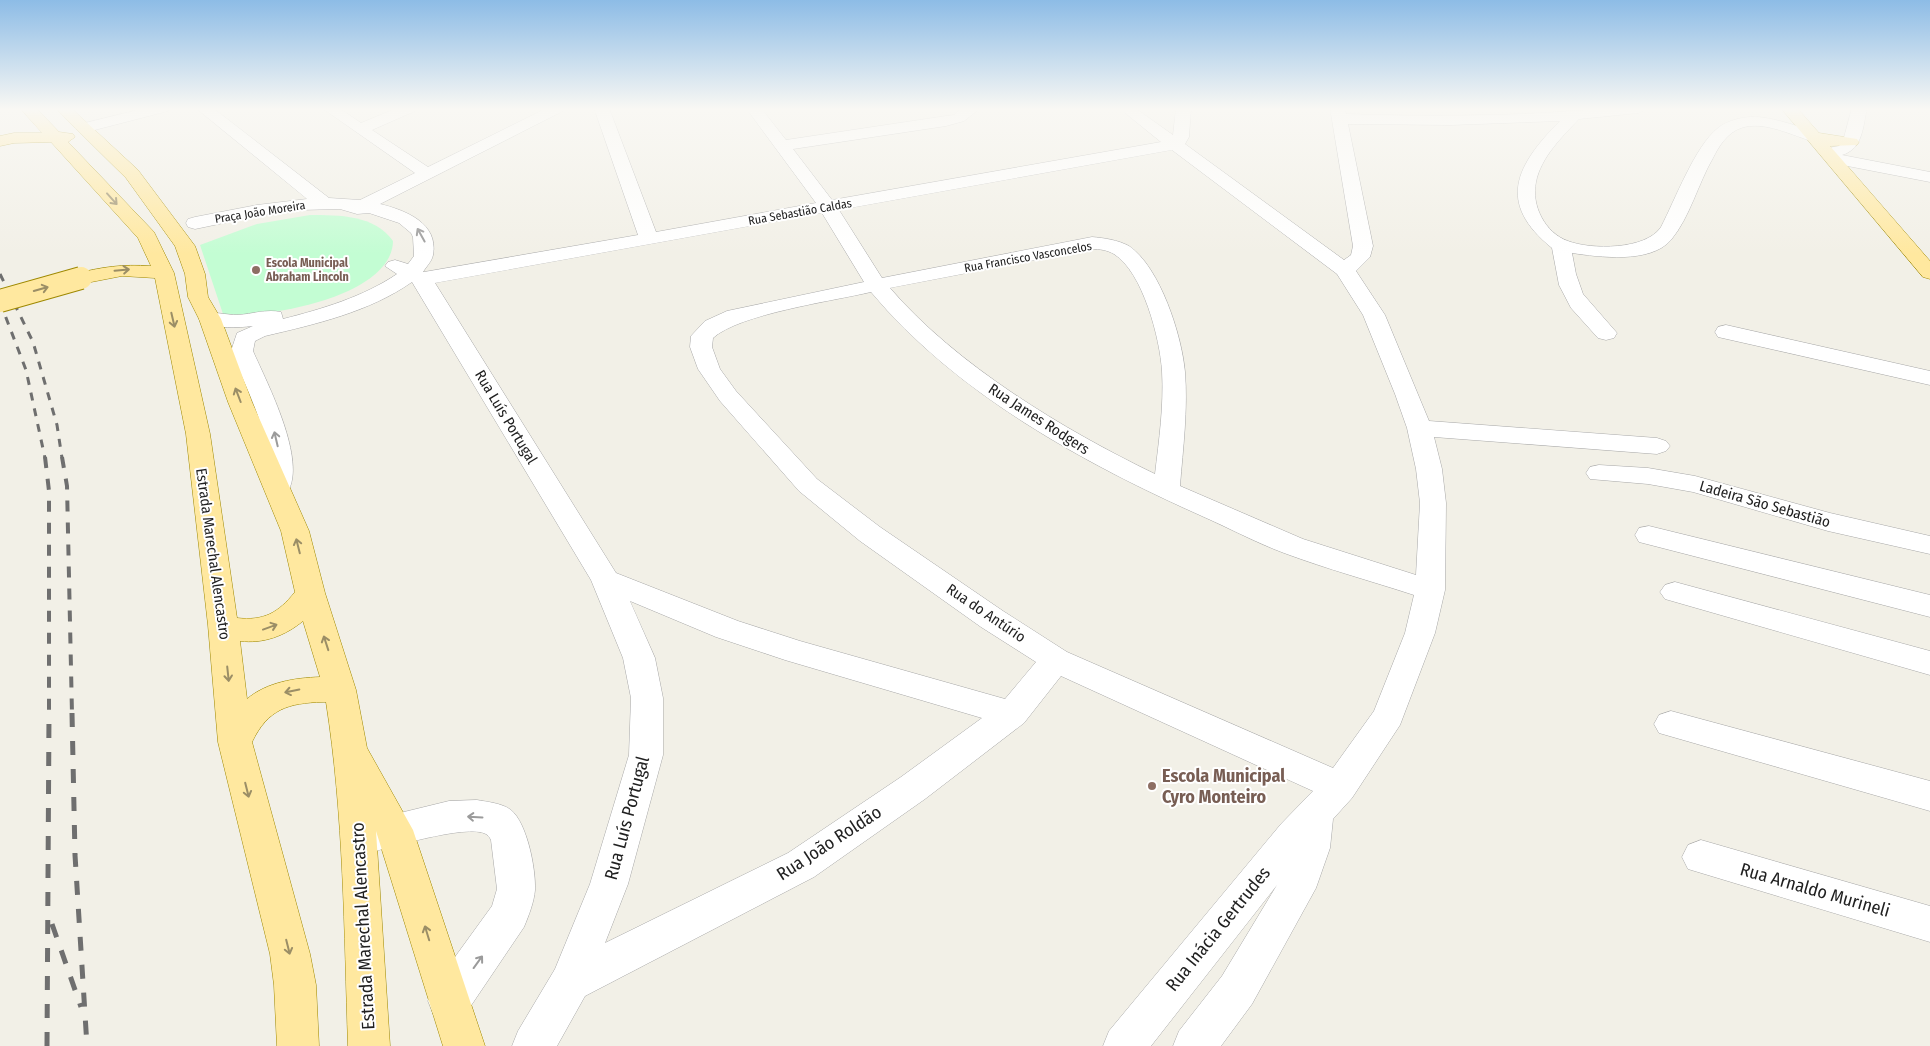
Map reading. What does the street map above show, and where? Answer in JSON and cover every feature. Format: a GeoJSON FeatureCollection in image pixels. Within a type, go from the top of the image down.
{"type":"FeatureCollection","features":[{"type":"Feature","properties":{"kind":"main road","name":"Estrada Marechal Alencastro"},"geometry":{"type":"LineString","coordinates":[[74,157],[147,236],[164,273],[198,434],[236,742],[290,954],[295,985],[298,1046]]}},
{"type":"Feature","properties":{"kind":"main road","name":"Estrada Marechal Alencastro"},"geometry":{"type":"LineString","coordinates":[[114,157],[132,174],[165,216],[185,246],[195,274],[198,297],[210,319],[240,402],[278,487],[295,531],[310,593],[340,690],[350,747],[359,839],[369,1046]]}},
{"type":"Feature","properties":{"kind":"main road"},"geometry":{"type":"LineString","coordinates":[[1833,157],[1930,273]]}},
{"type":"Feature","properties":{"kind":"main road"},"geometry":{"type":"LineString","coordinates":[[0,301],[81,278],[122,270],[164,273]]}},
{"type":"Feature","properties":{"kind":"main road"},"geometry":{"type":"LineString","coordinates":[[223,626],[239,631],[254,632],[269,629],[292,615],[310,593]]}},
{"type":"Feature","properties":{"kind":"main road"},"geometry":{"type":"LineString","coordinates":[[236,742],[249,716],[264,702],[284,693],[309,688],[340,690]]}},
{"type":"Feature","properties":{"kind":"main road"},"geometry":{"type":"LineString","coordinates":[[350,747],[395,830],[464,1046]]}},
{"type":"Feature","properties":{"kind":"street"},"geometry":{"type":"LineString","coordinates":[[266,157],[325,204]]}},
{"type":"Feature","properties":{"kind":"street"},"geometry":{"type":"LineString","coordinates":[[401,157],[427,174]]}},
{"type":"Feature","properties":{"kind":"street"},"geometry":{"type":"LineString","coordinates":[[357,209],[461,157]]}},
{"type":"Feature","properties":{"kind":"street"},"geometry":{"type":"LineString","coordinates":[[619,157],[649,239]]}},
{"type":"Feature","properties":{"kind":"street","name":"Rua James Rodgers"},"geometry":{"type":"LineString","coordinates":[[789,157],[828,207],[876,285],[904,318],[948,356],[1016,406],[1095,455],[1166,490],[1293,546],[1430,590]]}},
{"type":"Feature","properties":{"kind":"street","name":"Rua Sebastião Caldas"},"geometry":{"type":"LineString","coordinates":[[408,260],[508,264],[1106,157]]}},
{"type":"Feature","properties":{"kind":"street","name":"Rua Inácia Gertrudes"},"geometry":{"type":"LineString","coordinates":[[1124,1046],[1294,835],[1327,801],[1388,716],[1420,633],[1430,590],[1433,503],[1429,469],[1419,428],[1374,315],[1345,270],[1194,157]]}},
{"type":"Feature","properties":{"kind":"street"},"geometry":{"type":"LineString","coordinates":[[1345,270],[1360,257],[1363,246],[1346,157]]}},
{"type":"Feature","properties":{"kind":"street"},"geometry":{"type":"LineString","coordinates":[[1538,157],[1528,180],[1525,196],[1528,213],[1535,225],[1561,246],[1592,251],[1624,250],[1651,246],[1665,236],[1703,157]]}},
{"type":"Feature","properties":{"kind":"street"},"geometry":{"type":"LineString","coordinates":[[1839,157],[1930,177]]}},
{"type":"Feature","properties":{"kind":"street","name":"Praça João Moreira"},"geometry":{"type":"LineString","coordinates":[[165,216],[195,223],[233,224],[287,215],[357,209],[390,224],[398,230],[408,260],[426,246],[423,236],[416,227],[392,213],[325,204],[278,207],[195,223]]}},
{"type":"Feature","properties":{"kind":"street","name":"Praça João Moreira"},"geometry":{"type":"LineString","coordinates":[[185,246],[233,224]]}},
{"type":"Feature","properties":{"kind":"street","name":"Rua Francisco Vasconcelos"},"geometry":{"type":"LineString","coordinates":[[700,347],[702,336],[713,326],[735,316],[876,285],[1092,244],[1105,244],[1124,252],[1149,286],[1162,319],[1172,370],[1172,439],[1166,490]]}},
{"type":"Feature","properties":{"kind":"street"},"geometry":{"type":"LineString","coordinates":[[1561,246],[1565,277],[1573,296],[1584,311],[1606,333]]}},
{"type":"Feature","properties":{"kind":"street"},"geometry":{"type":"LineString","coordinates":[[210,319],[238,321],[304,311],[357,292],[408,260]]}},
{"type":"Feature","properties":{"kind":"street","name":"Estrada Marechal Alencastro"},"geometry":{"type":"LineString","coordinates":[[278,487],[279,448],[273,426],[242,351],[245,338],[258,330],[347,308],[396,285],[408,260]]}},
{"type":"Feature","properties":{"kind":"street","name":"Rua Luís Portugal"},"geometry":{"type":"LineString","coordinates":[[408,260],[606,580],[639,658],[647,698],[646,755],[609,884],[570,982],[533,1046]]}},
{"type":"Feature","properties":{"kind":"street"},"geometry":{"type":"LineString","coordinates":[[1726,332],[1930,378]]}},
{"type":"Feature","properties":{"kind":"street","name":"Rua do Antúrio"},"geometry":{"type":"LineString","coordinates":[[700,347],[709,369],[728,396],[808,485],[870,534],[992,619],[1056,660],[1327,801]]}},
{"type":"Feature","properties":{"kind":"street"},"geometry":{"type":"LineString","coordinates":[[1419,428],[1657,446]]}},
{"type":"Feature","properties":{"kind":"street","name":"Ladeira São Sebastião"},"geometry":{"type":"LineString","coordinates":[[1599,473],[1648,476],[1695,484],[1828,522],[1930,545]]}},
{"type":"Feature","properties":{"kind":"street"},"geometry":{"type":"LineString","coordinates":[[1649,535],[1930,606]]}},
{"type":"Feature","properties":{"kind":"street"},"geometry":{"type":"LineString","coordinates":[[606,580],[727,629],[796,652],[1012,714]]}},
{"type":"Feature","properties":{"kind":"street"},"geometry":{"type":"LineString","coordinates":[[1675,592],[1930,663]]}},
{"type":"Feature","properties":{"kind":"street","name":"Rua João Roldão"},"geometry":{"type":"LineString","coordinates":[[570,982],[708,914],[801,865],[913,788],[1012,714],[1056,660]]}},
{"type":"Feature","properties":{"kind":"street"},"geometry":{"type":"LineString","coordinates":[[1671,724],[1930,796]]}},
{"type":"Feature","properties":{"kind":"street","name":"Rua Inácia Gertrudes"},"geometry":{"type":"LineString","coordinates":[[1194,1046],[1237,990],[1273,931],[1303,876],[1327,801]]}},
{"type":"Feature","properties":{"kind":"street"},"geometry":{"type":"LineString","coordinates":[[359,839],[449,817],[477,816],[497,820],[509,834],[516,889],[510,914],[449,1001]]}},
{"type":"Feature","properties":{"kind":"street","name":"Rua Arnaldo Murineli"},"geometry":{"type":"LineString","coordinates":[[1701,857],[1930,924]]}},
{"type":"Feature","properties":{"kind":"street"},"geometry":{"type":"LineString","coordinates":[[1236,906],[1273,931]]}},
{"type":"Feature","properties":{"kind":"green space"},"geometry":{"type":"Polygon","coordinates":[[[310,215],[344,216],[366,221],[377,226],[393,241],[387,260],[372,277],[350,290],[324,300],[268,313],[223,314],[200,245],[257,224],[310,215]]]}},
{"type":"Feature","properties":{"kind":"railway"},"geometry":{"type":"LineString","coordinates":[[0,274],[33,342],[57,425],[62,458]]}},
{"type":"Feature","properties":{"kind":"railway"},"geometry":{"type":"LineString","coordinates":[[0,302],[26,370],[45,458]]}},
{"type":"Feature","properties":{"kind":"railway"},"geometry":{"type":"LineString","coordinates":[[45,457],[49,491],[49,713]]}},
{"type":"Feature","properties":{"kind":"railway"},"geometry":{"type":"LineString","coordinates":[[62,457],[67,486],[72,714]]}},
{"type":"Feature","properties":{"kind":"railway"},"geometry":{"type":"LineString","coordinates":[[47,1046],[49,713]]}},
{"type":"Feature","properties":{"kind":"railway"},"geometry":{"type":"LineString","coordinates":[[72,713],[75,855],[87,1046]]}},
{"type":"Feature","properties":{"kind":"railway"},"geometry":{"type":"LineString","coordinates":[[52,924],[81,1007]]}},
{"type":"Feature","properties":{"kind":"place","name":"Escola Municipal Abraham Lincoln"},"geometry":{"type":"Point","coordinates":[256,270]}},
{"type":"Feature","properties":{"kind":"place","name":"Escola Municipal Cyro Monteiro"},"geometry":{"type":"Point","coordinates":[1152,786]}}]}
